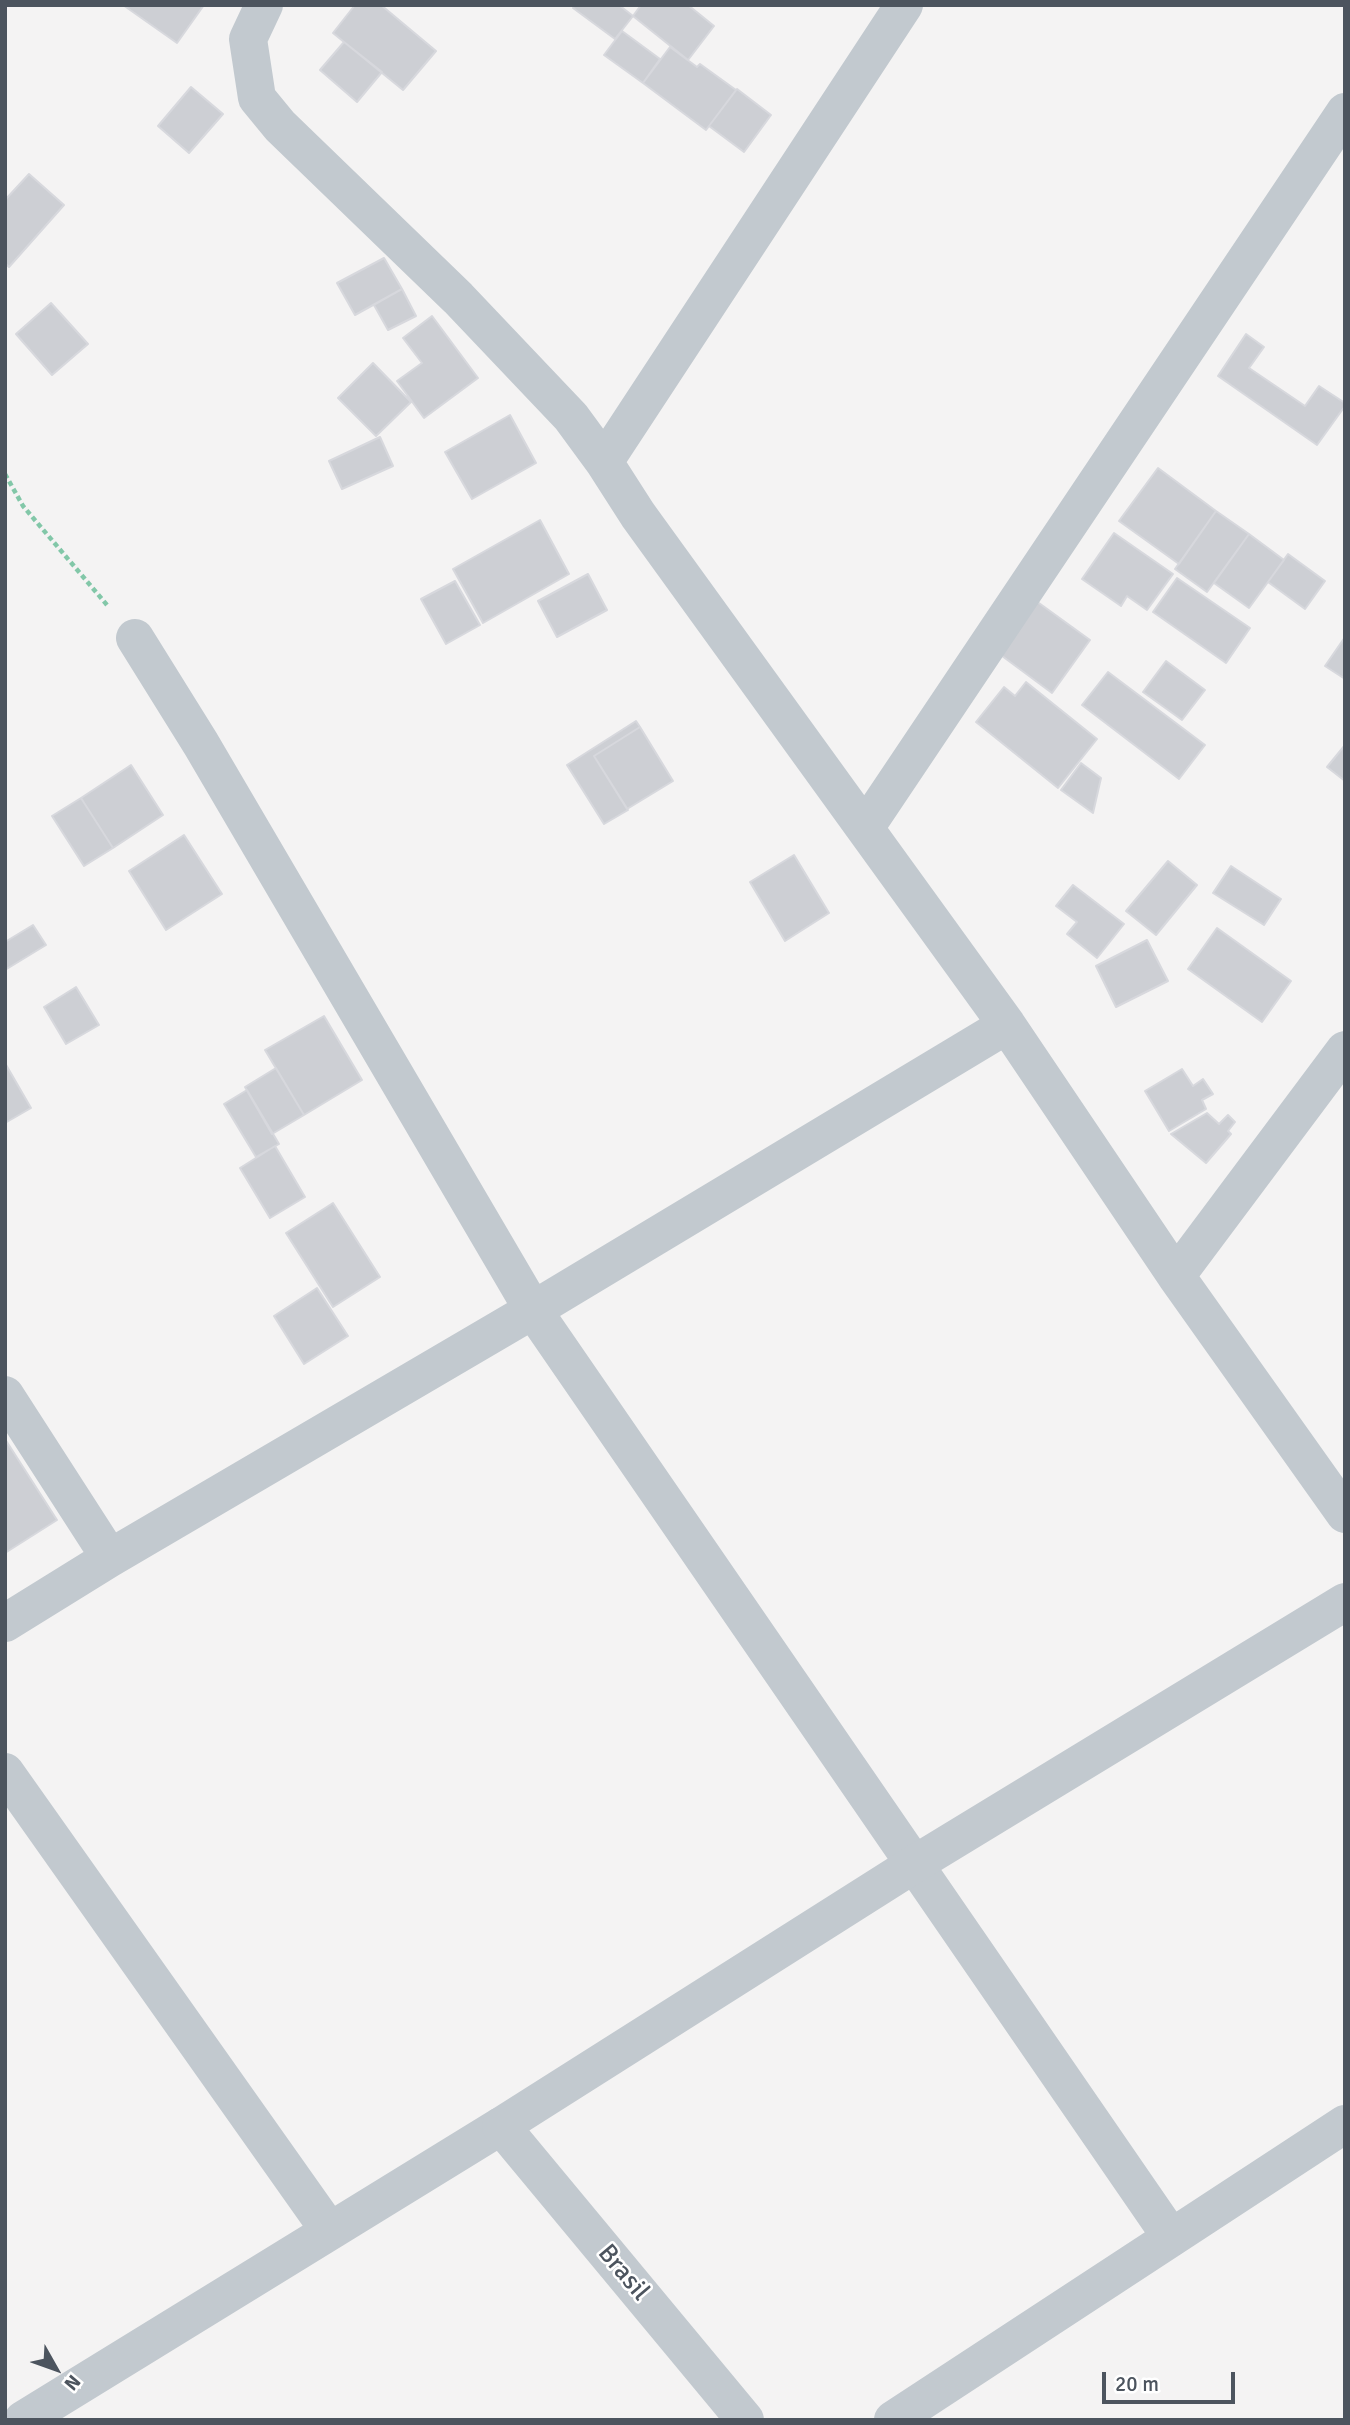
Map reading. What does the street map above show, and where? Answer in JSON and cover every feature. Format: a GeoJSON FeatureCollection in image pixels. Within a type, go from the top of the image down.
{"type":"FeatureCollection","features":[{"type":"Feature","properties":{"kind":"street"},"geometry":{"type":"LineString","coordinates":[[264,5],[248,39],[257,98],[280,126],[458,298],[572,417],[638,514],[1007,1025],[1176,1276],[1345,1514]]}},
{"type":"Feature","properties":{"kind":"street"},"geometry":{"type":"LineString","coordinates":[[604,462],[904,5]]}},
{"type":"Feature","properties":{"kind":"street"},"geometry":{"type":"LineString","coordinates":[[865,828],[1345,112]]}},
{"type":"Feature","properties":{"kind":"street"},"geometry":{"type":"LineString","coordinates":[[135,638],[201,744],[533,1310],[1171,2237]]}},
{"type":"Feature","properties":{"kind":"street"},"geometry":{"type":"LineString","coordinates":[[5,1623],[1007,1025]]}},
{"type":"Feature","properties":{"kind":"street"},"geometry":{"type":"LineString","coordinates":[[1176,1276],[1345,1050]]}},
{"type":"Feature","properties":{"kind":"street"},"geometry":{"type":"LineString","coordinates":[[5,1395],[110,1559]]}},
{"type":"Feature","properties":{"kind":"street"},"geometry":{"type":"LineString","coordinates":[[23,2420],[501,2126],[913,1865],[1345,1602]]}},
{"type":"Feature","properties":{"kind":"street"},"geometry":{"type":"LineString","coordinates":[[5,1772],[329,2230]]}},
{"type":"Feature","properties":{"kind":"street"},"geometry":{"type":"LineString","coordinates":[[894,2420],[1345,2124]]}},
{"type":"Feature","properties":{"kind":"street","name":"Brasil"},"geometry":{"type":"LineString","coordinates":[[501,2126],[745,2420]]}},
{"type":"Feature","properties":{"kind":"path"},"geometry":{"type":"LineString","coordinates":[[5,474],[23,506],[135,638]]}},
{"type":"Feature","properties":{"kind":"building"},"geometry":{"type":"Polygon","coordinates":[[[123,5],[204,5],[177,43],[123,5]]]}},
{"type":"Feature","properties":{"kind":"building"},"geometry":{"type":"Polygon","coordinates":[[[355,5],[381,5],[436,51],[403,90],[333,33],[355,5]]]}},
{"type":"Feature","properties":{"kind":"building"},"geometry":{"type":"Polygon","coordinates":[[[575,5],[619,5],[633,16],[615,39],[573,8],[575,5]]]}},
{"type":"Feature","properties":{"kind":"building"},"geometry":{"type":"Polygon","coordinates":[[[641,5],[688,5],[714,26],[688,60],[633,16],[641,5]]]}},
{"type":"Feature","properties":{"kind":"building"},"geometry":{"type":"Polygon","coordinates":[[[622,31],[660,59],[643,83],[604,55],[622,31]]]}},
{"type":"Feature","properties":{"kind":"building"},"geometry":{"type":"Polygon","coordinates":[[[344,42],[382,72],[357,102],[320,70],[344,42]]]}},
{"type":"Feature","properties":{"kind":"building"},"geometry":{"type":"Polygon","coordinates":[[[670,47],[697,67],[700,64],[736,90],[706,130],[643,83],[670,47]]]}},
{"type":"Feature","properties":{"kind":"building"},"geometry":{"type":"Polygon","coordinates":[[[191,87],[223,114],[189,153],[158,126],[191,87]]]}},
{"type":"Feature","properties":{"kind":"building"},"geometry":{"type":"Polygon","coordinates":[[[737,89],[771,115],[744,152],[709,126],[737,89]]]}},
{"type":"Feature","properties":{"kind":"building"},"geometry":{"type":"Polygon","coordinates":[[[29,174],[64,205],[9,267],[5,263],[5,200],[29,174]]]}},
{"type":"Feature","properties":{"kind":"building"},"geometry":{"type":"Polygon","coordinates":[[[384,258],[402,289],[355,315],[337,283],[384,258]]]}},
{"type":"Feature","properties":{"kind":"building"},"geometry":{"type":"Polygon","coordinates":[[[402,289],[416,316],[388,330],[374,305],[402,289]]]}},
{"type":"Feature","properties":{"kind":"building"},"geometry":{"type":"Polygon","coordinates":[[[51,303],[88,344],[52,375],[16,334],[51,303]]]}},
{"type":"Feature","properties":{"kind":"building"},"geometry":{"type":"Polygon","coordinates":[[[432,316],[478,378],[424,418],[397,381],[422,363],[403,338],[432,316]]]}},
{"type":"Feature","properties":{"kind":"building"},"geometry":{"type":"Polygon","coordinates":[[[1246,334],[1264,347],[1249,368],[1305,406],[1319,386],[1345,403],[1317,445],[1218,376],[1246,334]]]}},
{"type":"Feature","properties":{"kind":"building"},"geometry":{"type":"Polygon","coordinates":[[[373,363],[411,402],[376,436],[338,398],[373,363]]]}},
{"type":"Feature","properties":{"kind":"building"},"geometry":{"type":"Polygon","coordinates":[[[510,415],[536,463],[472,499],[445,452],[510,415]]]}},
{"type":"Feature","properties":{"kind":"building"},"geometry":{"type":"Polygon","coordinates":[[[380,437],[393,466],[342,489],[329,461],[380,437]]]}},
{"type":"Feature","properties":{"kind":"building"},"geometry":{"type":"Polygon","coordinates":[[[1158,468],[1216,511],[1179,564],[1119,521],[1158,468]]]}},
{"type":"Feature","properties":{"kind":"building"},"geometry":{"type":"Polygon","coordinates":[[[1216,511],[1249,534],[1207,592],[1175,569],[1216,511]]]}},
{"type":"Feature","properties":{"kind":"building"},"geometry":{"type":"Polygon","coordinates":[[[540,520],[569,574],[483,623],[453,569],[540,520]]]}},
{"type":"Feature","properties":{"kind":"building"},"geometry":{"type":"Polygon","coordinates":[[[1114,533],[1173,574],[1147,610],[1127,596],[1121,606],[1082,579],[1114,533]]]}},
{"type":"Feature","properties":{"kind":"building"},"geometry":{"type":"Polygon","coordinates":[[[1249,534],[1284,560],[1249,608],[1214,583],[1249,534]]]}},
{"type":"Feature","properties":{"kind":"building"},"geometry":{"type":"Polygon","coordinates":[[[1288,554],[1325,581],[1305,609],[1268,582],[1288,554]]]}},
{"type":"Feature","properties":{"kind":"building"},"geometry":{"type":"Polygon","coordinates":[[[588,574],[607,610],[557,637],[538,601],[588,574]]]}},
{"type":"Feature","properties":{"kind":"building"},"geometry":{"type":"Polygon","coordinates":[[[1177,578],[1250,628],[1226,663],[1153,612],[1177,578]]]}},
{"type":"Feature","properties":{"kind":"building"},"geometry":{"type":"Polygon","coordinates":[[[455,581],[480,625],[446,644],[421,599],[455,581]]]}},
{"type":"Feature","properties":{"kind":"building"},"geometry":{"type":"Polygon","coordinates":[[[1032,598],[1090,640],[1052,693],[994,650],[1032,598]]]}},
{"type":"Feature","properties":{"kind":"building"},"geometry":{"type":"Polygon","coordinates":[[[1345,637],[1345,679],[1325,666],[1345,637]]]}},
{"type":"Feature","properties":{"kind":"building"},"geometry":{"type":"Polygon","coordinates":[[[1166,661],[1205,690],[1182,720],[1143,692],[1166,661]]]}},
{"type":"Feature","properties":{"kind":"building"},"geometry":{"type":"Polygon","coordinates":[[[1108,672],[1205,745],[1179,779],[1082,705],[1108,672]]]}},
{"type":"Feature","properties":{"kind":"building"},"geometry":{"type":"Polygon","coordinates":[[[1026,682],[1097,739],[1058,788],[976,722],[1004,687],[1015,696],[1026,682]]]}},
{"type":"Feature","properties":{"kind":"building"},"geometry":{"type":"Polygon","coordinates":[[[636,721],[640,727],[594,756],[628,810],[604,824],[567,765],[636,721]]]}},
{"type":"Feature","properties":{"kind":"building"},"geometry":{"type":"Polygon","coordinates":[[[640,727],[673,781],[627,809],[594,756],[640,727]]]}},
{"type":"Feature","properties":{"kind":"building"},"geometry":{"type":"Polygon","coordinates":[[[1345,745],[1345,781],[1327,767],[1345,745]]]}},
{"type":"Feature","properties":{"kind":"building"},"geometry":{"type":"Polygon","coordinates":[[[1081,763],[1101,778],[1093,813],[1061,790],[1081,763]]]}},
{"type":"Feature","properties":{"kind":"building"},"geometry":{"type":"Polygon","coordinates":[[[131,765],[163,815],[113,848],[81,798],[131,765]]]}},
{"type":"Feature","properties":{"kind":"building"},"geometry":{"type":"Polygon","coordinates":[[[81,798],[113,848],[84,866],[52,816],[81,798]]]}},
{"type":"Feature","properties":{"kind":"building"},"geometry":{"type":"Polygon","coordinates":[[[184,835],[222,894],[166,930],[129,871],[184,835]]]}},
{"type":"Feature","properties":{"kind":"building"},"geometry":{"type":"Polygon","coordinates":[[[794,855],[829,913],[785,941],[750,882],[794,855]]]}},
{"type":"Feature","properties":{"kind":"building"},"geometry":{"type":"Polygon","coordinates":[[[1168,861],[1197,885],[1156,935],[1126,911],[1168,861]]]}},
{"type":"Feature","properties":{"kind":"building"},"geometry":{"type":"Polygon","coordinates":[[[1231,866],[1281,899],[1264,925],[1213,893],[1231,866]]]}},
{"type":"Feature","properties":{"kind":"building"},"geometry":{"type":"Polygon","coordinates":[[[1073,885],[1124,924],[1097,958],[1067,934],[1077,922],[1056,906],[1073,885]]]}},
{"type":"Feature","properties":{"kind":"building"},"geometry":{"type":"Polygon","coordinates":[[[33,925],[46,945],[5,970],[5,942],[33,925]]]}},
{"type":"Feature","properties":{"kind":"building"},"geometry":{"type":"Polygon","coordinates":[[[1217,928],[1291,981],[1262,1022],[1188,969],[1217,928]]]}},
{"type":"Feature","properties":{"kind":"building"},"geometry":{"type":"Polygon","coordinates":[[[1147,940],[1168,981],[1116,1007],[1096,966],[1147,940]]]}},
{"type":"Feature","properties":{"kind":"building"},"geometry":{"type":"Polygon","coordinates":[[[76,987],[99,1025],[66,1044],[44,1007],[76,987]]]}},
{"type":"Feature","properties":{"kind":"building"},"geometry":{"type":"Polygon","coordinates":[[[324,1016],[362,1080],[304,1115],[265,1050],[324,1016]]]}},
{"type":"Feature","properties":{"kind":"building"},"geometry":{"type":"Polygon","coordinates":[[[5,1063],[31,1108],[5,1123],[5,1063]]]}},
{"type":"Feature","properties":{"kind":"building"},"geometry":{"type":"Polygon","coordinates":[[[276,1068],[304,1115],[272,1134],[245,1087],[276,1068]]]}},
{"type":"Feature","properties":{"kind":"building"},"geometry":{"type":"Polygon","coordinates":[[[1182,1069],[1193,1086],[1203,1079],[1213,1094],[1202,1100],[1206,1109],[1169,1131],[1145,1091],[1182,1069]]]}},
{"type":"Feature","properties":{"kind":"building"},"geometry":{"type":"Polygon","coordinates":[[[247,1090],[279,1144],[256,1157],[224,1104],[247,1090]]]}},
{"type":"Feature","properties":{"kind":"building"},"geometry":{"type":"Polygon","coordinates":[[[1207,1113],[1219,1124],[1228,1115],[1235,1122],[1228,1131],[1231,1134],[1206,1163],[1171,1134],[1207,1113]]]}},
{"type":"Feature","properties":{"kind":"building"},"geometry":{"type":"Polygon","coordinates":[[[275,1146],[305,1197],[270,1218],[240,1168],[275,1146]]]}},
{"type":"Feature","properties":{"kind":"building"},"geometry":{"type":"Polygon","coordinates":[[[333,1203],[380,1277],[333,1307],[286,1233],[333,1203]]]}},
{"type":"Feature","properties":{"kind":"building"},"geometry":{"type":"Polygon","coordinates":[[[317,1288],[348,1336],[304,1364],[274,1316],[317,1288]]]}},
{"type":"Feature","properties":{"kind":"building"},"geometry":{"type":"Polygon","coordinates":[[[5,1439],[57,1520],[5,1553],[5,1439]]]}}]}
